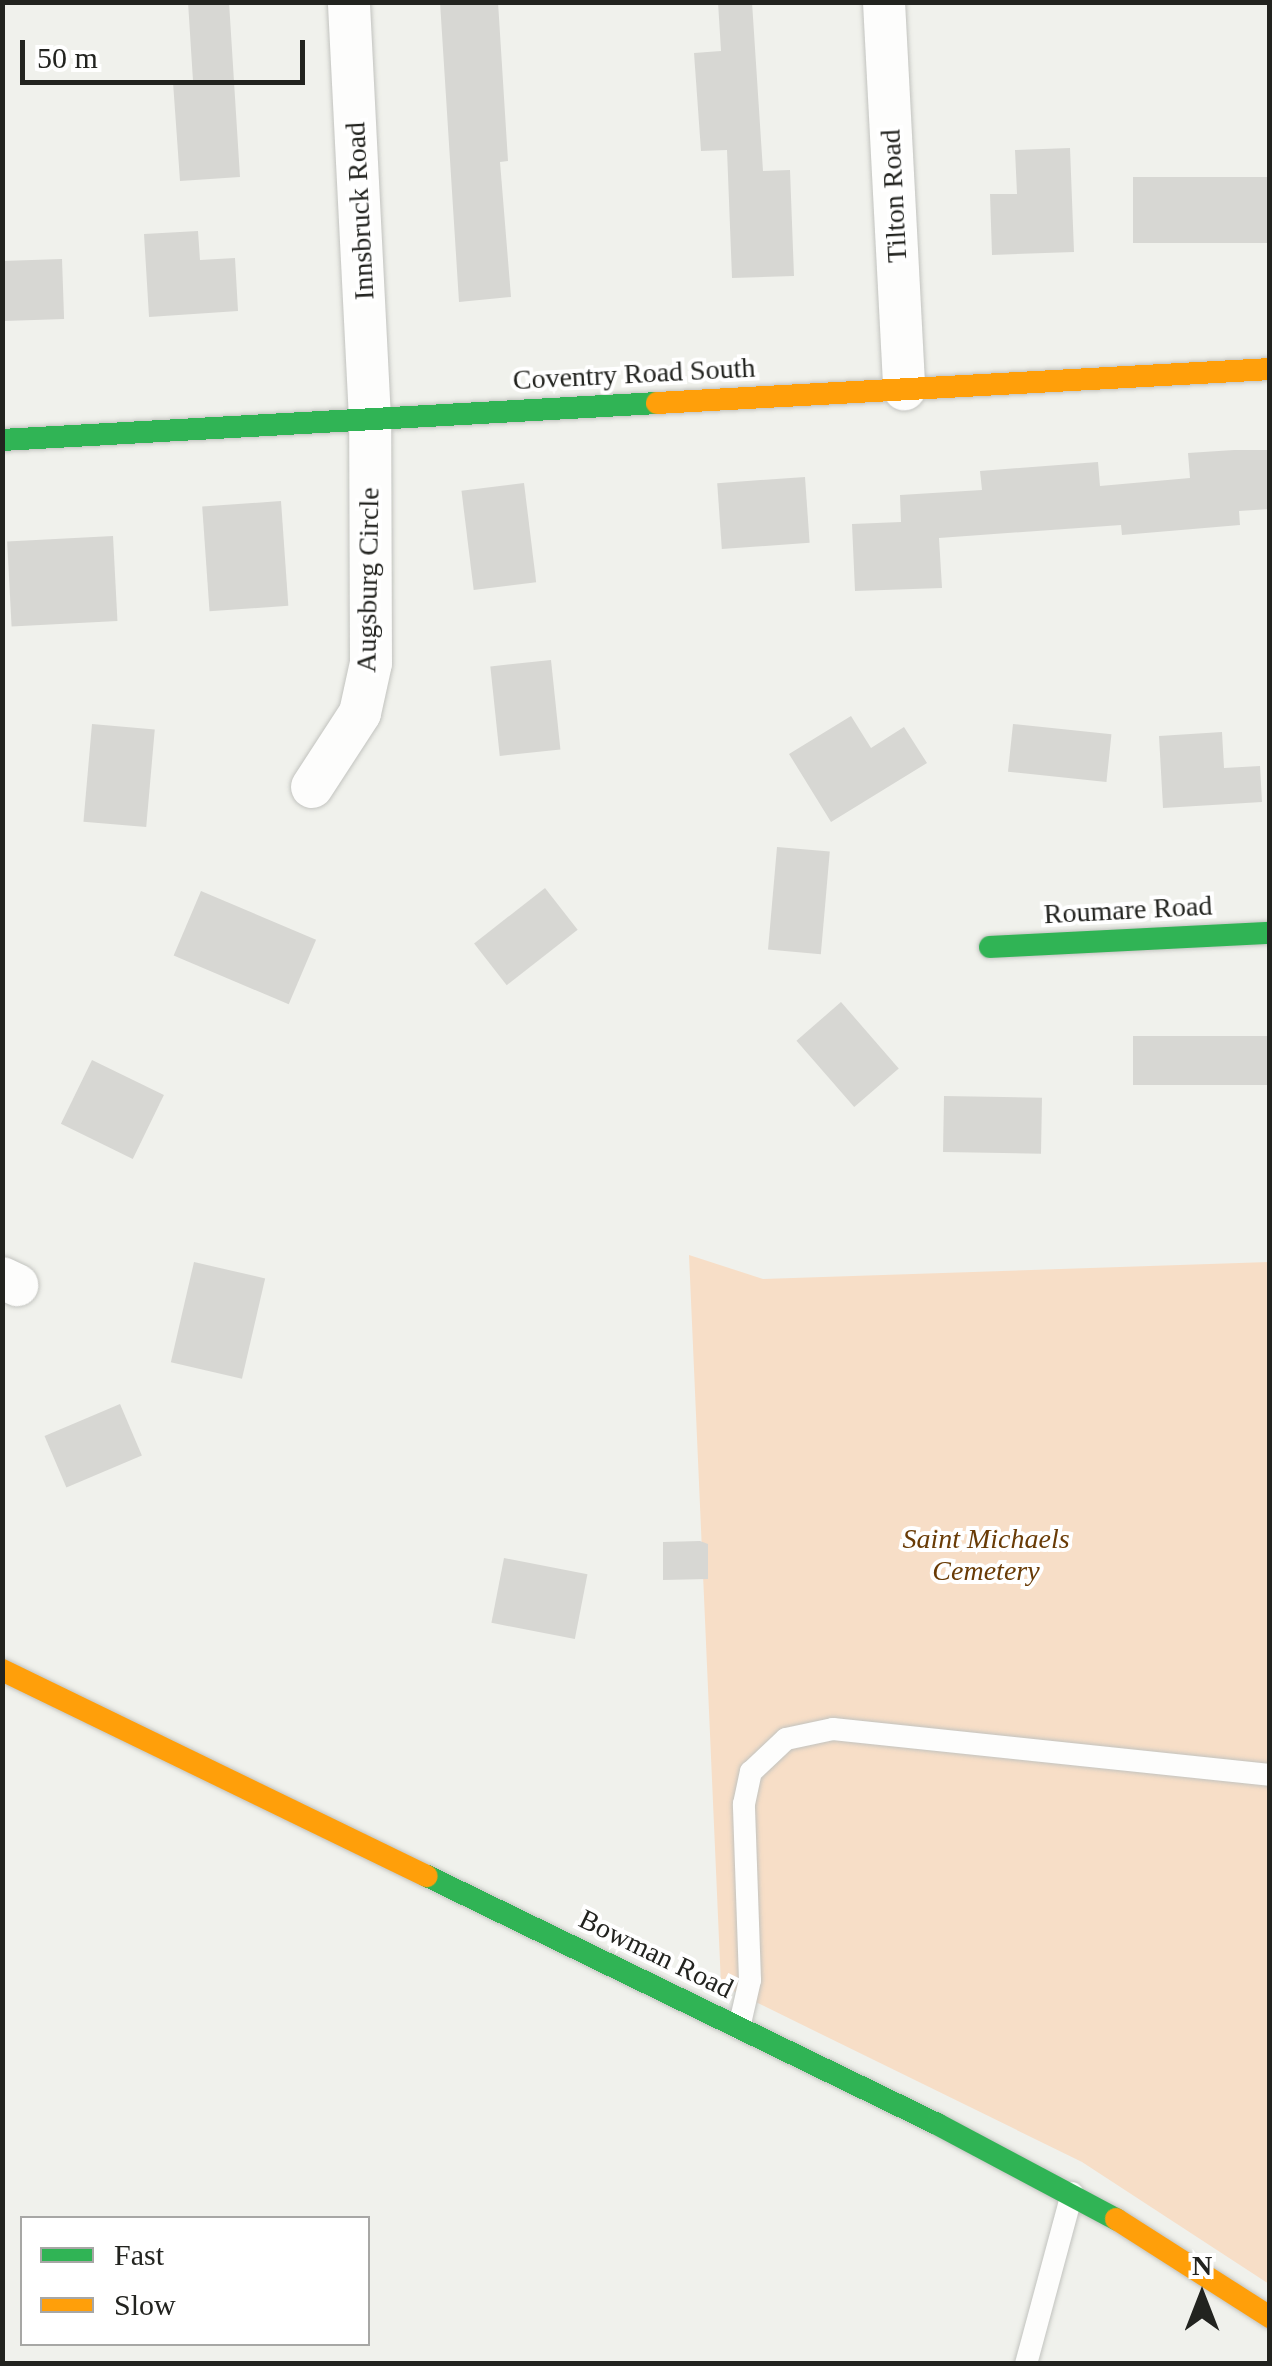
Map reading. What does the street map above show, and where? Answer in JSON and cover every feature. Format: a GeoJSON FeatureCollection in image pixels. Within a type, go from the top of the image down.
{"type":"FeatureCollection","features":[{"type":"Feature","properties":{"kind":"street","name":"Innsbruck Road"},"geometry":{"type":"LineString","coordinates":[[349,2],[370,419]]}},
{"type":"Feature","properties":{"kind":"street","name":"Tilton Road"},"geometry":{"type":"LineString","coordinates":[[884,2],[904,389]]}},
{"type":"Feature","properties":{"kind":"street","name":"Coventry Road South"},"geometry":{"type":"LineString","coordinates":[[2,440],[1270,369]]}},
{"type":"Feature","properties":{"kind":"street","name":"Augsburg Circle"},"geometry":{"type":"LineString","coordinates":[[312,787],[360,713],[371,663],[370,419]]}},
{"type":"Feature","properties":{"kind":"street","name":"Roumare Road"},"geometry":{"type":"LineString","coordinates":[[990,947],[1270,933]]}},
{"type":"Feature","properties":{"kind":"street","name":"Bowman Road"},"geometry":{"type":"LineString","coordinates":[[2,1670],[740,2028],[1072,2194],[1270,2317]]}},
{"type":"Feature","properties":{"kind":"lane"},"geometry":{"type":"LineString","coordinates":[[740,2028],[750,1980],[744,1804],[751,1772],[786,1739],[833,1730],[1270,1776]]}},
{"type":"Feature","properties":{"kind":"lane"},"geometry":{"type":"LineString","coordinates":[[1026,2364],[1072,2194]]}},
{"type":"Feature","properties":{"kind":"green space","name":"Saint Michaels Cemetery"},"geometry":{"type":"Polygon","coordinates":[[[689,1255],[763,1279],[1269,1262],[1269,2284],[1082,2162],[721,1985],[689,1255]]]}},
{"type":"Feature","properties":{"kind":"building"},"geometry":{"type":"Polygon","coordinates":[[[188,2],[229,2],[240,177],[180,181],[173,82],[193,81],[188,2]]]}},
{"type":"Feature","properties":{"kind":"building"},"geometry":{"type":"Polygon","coordinates":[[[440,2],[498,2],[508,161],[500,162],[511,297],[459,302],[440,2]]]}},
{"type":"Feature","properties":{"kind":"building"},"geometry":{"type":"Polygon","coordinates":[[[718,2],[752,2],[763,171],[790,170],[794,276],[732,278],[727,150],[701,151],[694,53],[721,51],[718,2]]]}},
{"type":"Feature","properties":{"kind":"building"},"geometry":{"type":"Polygon","coordinates":[[[1070,148],[1074,252],[992,255],[990,194],[1017,194],[1015,150],[1070,148]]]}},
{"type":"Feature","properties":{"kind":"building"},"geometry":{"type":"Polygon","coordinates":[[[1133,177],[1270,177],[1270,243],[1133,243],[1133,177]]]}},
{"type":"Feature","properties":{"kind":"building"},"geometry":{"type":"Polygon","coordinates":[[[198,231],[200,260],[235,258],[238,311],[149,317],[144,234],[198,231]]]}},
{"type":"Feature","properties":{"kind":"building"},"geometry":{"type":"Polygon","coordinates":[[[62,259],[64,319],[4,321],[2,261],[62,259]]]}},
{"type":"Feature","properties":{"kind":"building"},"geometry":{"type":"Polygon","coordinates":[[[1270,450],[1270,509],[1239,511],[1240,525],[1122,535],[1121,525],[939,538],[942,588],[855,591],[852,524],[901,522],[900,495],[982,490],[980,471],[1098,462],[1100,486],[1190,478],[1188,453],[1270,450]]]}},
{"type":"Feature","properties":{"kind":"building"},"geometry":{"type":"Polygon","coordinates":[[[805,477],[810,543],[722,549],[717,483],[805,477]]]}},
{"type":"Feature","properties":{"kind":"building"},"geometry":{"type":"Polygon","coordinates":[[[524,483],[536,582],[474,590],[461,491],[524,483]]]}},
{"type":"Feature","properties":{"kind":"building"},"geometry":{"type":"Polygon","coordinates":[[[281,501],[288,606],[210,611],[202,507],[281,501]]]}},
{"type":"Feature","properties":{"kind":"building"},"geometry":{"type":"Polygon","coordinates":[[[113,536],[117,621],[12,626],[7,542],[113,536]]]}},
{"type":"Feature","properties":{"kind":"building"},"geometry":{"type":"Polygon","coordinates":[[[551,660],[560,750],[500,756],[490,666],[551,660]]]}},
{"type":"Feature","properties":{"kind":"building"},"geometry":{"type":"Polygon","coordinates":[[[851,716],[871,748],[904,727],[927,763],[831,822],[789,754],[851,716]]]}},
{"type":"Feature","properties":{"kind":"building"},"geometry":{"type":"Polygon","coordinates":[[[92,724],[155,729],[146,827],[83,822],[92,724]]]}},
{"type":"Feature","properties":{"kind":"building"},"geometry":{"type":"Polygon","coordinates":[[[1013,724],[1111,734],[1106,782],[1008,772],[1013,724]]]}},
{"type":"Feature","properties":{"kind":"building"},"geometry":{"type":"Polygon","coordinates":[[[1222,732],[1224,768],[1260,766],[1262,802],[1163,808],[1159,736],[1222,732]]]}},
{"type":"Feature","properties":{"kind":"building"},"geometry":{"type":"Polygon","coordinates":[[[777,847],[830,852],[821,954],[768,950],[777,847]]]}},
{"type":"Feature","properties":{"kind":"building"},"geometry":{"type":"Polygon","coordinates":[[[545,888],[578,930],[507,985],[474,943],[545,888]]]}},
{"type":"Feature","properties":{"kind":"building"},"geometry":{"type":"Polygon","coordinates":[[[201,891],[316,940],[289,1004],[174,955],[201,891]]]}},
{"type":"Feature","properties":{"kind":"building"},"geometry":{"type":"Polygon","coordinates":[[[841,1002],[899,1068],[854,1107],[796,1041],[841,1002]]]}},
{"type":"Feature","properties":{"kind":"building"},"geometry":{"type":"Polygon","coordinates":[[[1133,1036],[1270,1036],[1270,1085],[1133,1085],[1133,1036]]]}},
{"type":"Feature","properties":{"kind":"building"},"geometry":{"type":"Polygon","coordinates":[[[92,1060],[164,1095],[133,1159],[61,1124],[92,1060]]]}},
{"type":"Feature","properties":{"kind":"building"},"geometry":{"type":"Polygon","coordinates":[[[944,1096],[1042,1098],[1041,1154],[943,1152],[944,1096]]]}},
{"type":"Feature","properties":{"kind":"building"},"geometry":{"type":"Polygon","coordinates":[[[194,1262],[265,1278],[242,1379],[171,1362],[194,1262]]]}},
{"type":"Feature","properties":{"kind":"building"},"geometry":{"type":"Polygon","coordinates":[[[120,1404],[142,1456],[66,1488],[45,1436],[120,1404]]]}},
{"type":"Feature","properties":{"kind":"building"},"geometry":{"type":"Polygon","coordinates":[[[663,1542],[708,1544],[708,1579],[663,1580],[663,1542]]]}},
{"type":"Feature","properties":{"kind":"building"},"geometry":{"type":"Polygon","coordinates":[[[504,1558],[587,1574],[575,1639],[491,1623],[504,1558]]]}},
{"type":"Feature","properties":{"kind":"traffic: fast"},"geometry":{"type":"LineString","coordinates":[[2,440],[657,403]]}},
{"type":"Feature","properties":{"kind":"traffic: fast"},"geometry":{"type":"LineString","coordinates":[[990,947],[1270,933]]}},
{"type":"Feature","properties":{"kind":"traffic: fast"},"geometry":{"type":"LineString","coordinates":[[427,1876],[937,2124],[1116,2219]]}},
{"type":"Feature","properties":{"kind":"traffic: slow"},"geometry":{"type":"LineString","coordinates":[[657,403],[1270,369]]}},
{"type":"Feature","properties":{"kind":"traffic: slow"},"geometry":{"type":"LineString","coordinates":[[2,1670],[427,1876]]}},
{"type":"Feature","properties":{"kind":"traffic: slow"},"geometry":{"type":"LineString","coordinates":[[1116,2219],[1270,2317]]}}]}
